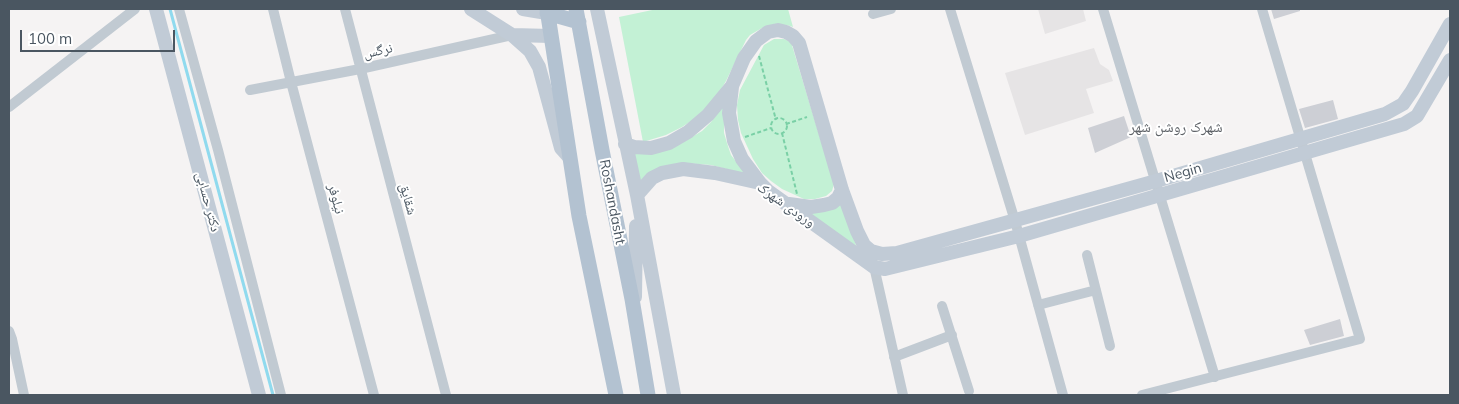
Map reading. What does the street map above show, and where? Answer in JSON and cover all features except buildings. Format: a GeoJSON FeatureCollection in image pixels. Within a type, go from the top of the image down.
{"type":"FeatureCollection","features":[{"type":"Feature","properties":{"kind":"main road"},"geometry":{"type":"LineString","coordinates":[[578,15],[547,11],[579,216],[616,395]]}},
{"type":"Feature","properties":{"kind":"main road"},"geometry":{"type":"LineString","coordinates":[[551,36],[578,15]]}},
{"type":"Feature","properties":{"kind":"main road","name":"Roshandasht"},"geometry":{"type":"LineString","coordinates":[[578,15],[648,395]]}},
{"type":"Feature","properties":{"kind":"main road"},"geometry":{"type":"LineString","coordinates":[[641,395],[645,376]]}},
{"type":"Feature","properties":{"kind":"main road"},"geometry":{"type":"LineString","coordinates":[[612,377],[622,395]]}},
{"type":"Feature","properties":{"kind":"street"},"geometry":{"type":"LineString","coordinates":[[9,107],[135,9]]}},
{"type":"Feature","properties":{"kind":"street","name":"دکتر حسابی"},"geometry":{"type":"LineString","coordinates":[[156,9],[259,395]]}},
{"type":"Feature","properties":{"kind":"street","name":"دکتر حسابی"},"geometry":{"type":"LineString","coordinates":[[179,9],[218,150],[280,395]]}},
{"type":"Feature","properties":{"kind":"street","name":"نیلوفر"},"geometry":{"type":"LineString","coordinates":[[273,9],[374,395]]}},
{"type":"Feature","properties":{"kind":"street","name":"شقایق"},"geometry":{"type":"LineString","coordinates":[[345,9],[446,395]]}},
{"type":"Feature","properties":{"kind":"street"},"geometry":{"type":"LineString","coordinates":[[472,9],[512,35],[530,51],[539,67],[561,148],[570,158]]}},
{"type":"Feature","properties":{"kind":"street"},"geometry":{"type":"LineString","coordinates":[[523,9],[547,11]]}},
{"type":"Feature","properties":{"kind":"street"},"geometry":{"type":"LineString","coordinates":[[597,9],[637,195],[674,395]]}},
{"type":"Feature","properties":{"kind":"street"},"geometry":{"type":"LineString","coordinates":[[873,14],[890,9]]}},
{"type":"Feature","properties":{"kind":"street"},"geometry":{"type":"LineString","coordinates":[[950,9],[1016,221],[1063,395]]}},
{"type":"Feature","properties":{"kind":"street"},"geometry":{"type":"LineString","coordinates":[[1103,9],[1215,377]]}},
{"type":"Feature","properties":{"kind":"street"},"geometry":{"type":"LineString","coordinates":[[1142,395],[1360,339],[1262,9]]}},
{"type":"Feature","properties":{"kind":"street","name":"Negin"},"geometry":{"type":"LineString","coordinates":[[874,267],[885,269],[1019,236],[1160,195],[1302,146],[1385,114],[1403,104],[1450,24]]}},
{"type":"Feature","properties":{"kind":"street"},"geometry":{"type":"LineString","coordinates":[[625,144],[634,147],[651,148],[677,138],[693,128],[708,115],[732,86],[744,58],[756,41],[768,32],[778,30],[793,36],[799,43],[842,190],[857,231],[864,245],[871,251],[903,395]]}},
{"type":"Feature","properties":{"kind":"street"},"geometry":{"type":"LineString","coordinates":[[512,35],[551,36]]}},
{"type":"Feature","properties":{"kind":"street","name":"نرگس"},"geometry":{"type":"LineString","coordinates":[[250,90],[360,69],[512,35]]}},
{"type":"Feature","properties":{"kind":"street","name":"Negin"},"geometry":{"type":"LineString","coordinates":[[871,251],[882,254],[897,253],[1156,181],[1404,124],[1417,116],[1450,60]]}},
{"type":"Feature","properties":{"kind":"street"},"geometry":{"type":"LineString","coordinates":[[732,86],[729,113],[734,141],[742,159],[760,183]]}},
{"type":"Feature","properties":{"kind":"street","name":"ورودی شهرک"},"geometry":{"type":"LineString","coordinates":[[637,195],[652,178],[662,173],[683,169],[715,173],[760,183],[768,191],[874,267]]}},
{"type":"Feature","properties":{"kind":"street"},"geometry":{"type":"LineString","coordinates":[[785,203],[800,206],[824,206],[838,198],[842,190]]}},
{"type":"Feature","properties":{"kind":"street"},"geometry":{"type":"LineString","coordinates":[[635,318],[637,195]]}},
{"type":"Feature","properties":{"kind":"street"},"geometry":{"type":"LineString","coordinates":[[1087,255],[1110,346]]}},
{"type":"Feature","properties":{"kind":"street"},"geometry":{"type":"LineString","coordinates":[[1038,305],[1096,290]]}},
{"type":"Feature","properties":{"kind":"street"},"geometry":{"type":"LineString","coordinates":[[942,306],[969,391]]}},
{"type":"Feature","properties":{"kind":"street"},"geometry":{"type":"LineString","coordinates":[[9,330],[24,395]]}},
{"type":"Feature","properties":{"kind":"street"},"geometry":{"type":"LineString","coordinates":[[894,356],[952,336]]}},
{"type":"Feature","properties":{"kind":"path"},"geometry":{"type":"LineString","coordinates":[[756,41],[776,120]]}},
{"type":"Feature","properties":{"kind":"path"},"geometry":{"type":"LineString","coordinates":[[786,124],[820,113]]}},
{"type":"Feature","properties":{"kind":"path"},"geometry":{"type":"LineString","coordinates":[[771,128],[772,123],[776,120],[783,120],[786,124]]}},
{"type":"Feature","properties":{"kind":"path"},"geometry":{"type":"LineString","coordinates":[[786,124],[782,134],[800,206]]}},
{"type":"Feature","properties":{"kind":"path"},"geometry":{"type":"LineString","coordinates":[[734,141],[771,128]]}},
{"type":"Feature","properties":{"kind":"path"},"geometry":{"type":"LineString","coordinates":[[771,128],[774,132],[782,134]]}},
{"type":"Feature","properties":{"kind":"shaded area"},"geometry":{"type":"Polygon","coordinates":[[[1038,9],[1083,9],[1086,21],[1045,34],[1038,9]]]}},
{"type":"Feature","properties":{"kind":"shaded area"},"geometry":{"type":"Polygon","coordinates":[[[1094,48],[1100,64],[1109,70],[1113,81],[1086,89],[1094,113],[1025,135],[1005,73],[1094,48]]]}},
{"type":"Feature","properties":{"kind":"green space"},"geometry":{"type":"Polygon","coordinates":[[[657,9],[788,9],[793,27],[787,25],[762,28],[750,35],[714,101],[696,118],[682,127],[666,135],[643,142],[619,17],[657,9]]]}},
{"type":"Feature","properties":{"kind":"green space"},"geometry":{"type":"Polygon","coordinates":[[[774,39],[784,39],[791,42],[834,184],[832,191],[826,196],[804,199],[782,189],[771,181],[762,173],[753,159],[741,133],[737,105],[740,90],[764,45],[774,39]]]}},
{"type":"Feature","properties":{"kind":"green space"},"geometry":{"type":"Polygon","coordinates":[[[724,105],[724,133],[727,143],[731,155],[746,174],[711,165],[684,163],[638,183],[631,152],[680,144],[702,131],[724,105]]]}},
{"type":"Feature","properties":{"kind":"green space"},"geometry":{"type":"Polygon","coordinates":[[[841,201],[857,248],[806,211],[841,201]]]}},
{"type":"Feature","properties":{"kind":"waterway"},"geometry":{"type":"LineString","coordinates":[[170,9],[273,395]]}},
{"type":"Feature","properties":{"kind":"district","name":"شهرک روشن شهر"},"geometry":{"type":"Point","coordinates":[1176,127]}}]}
